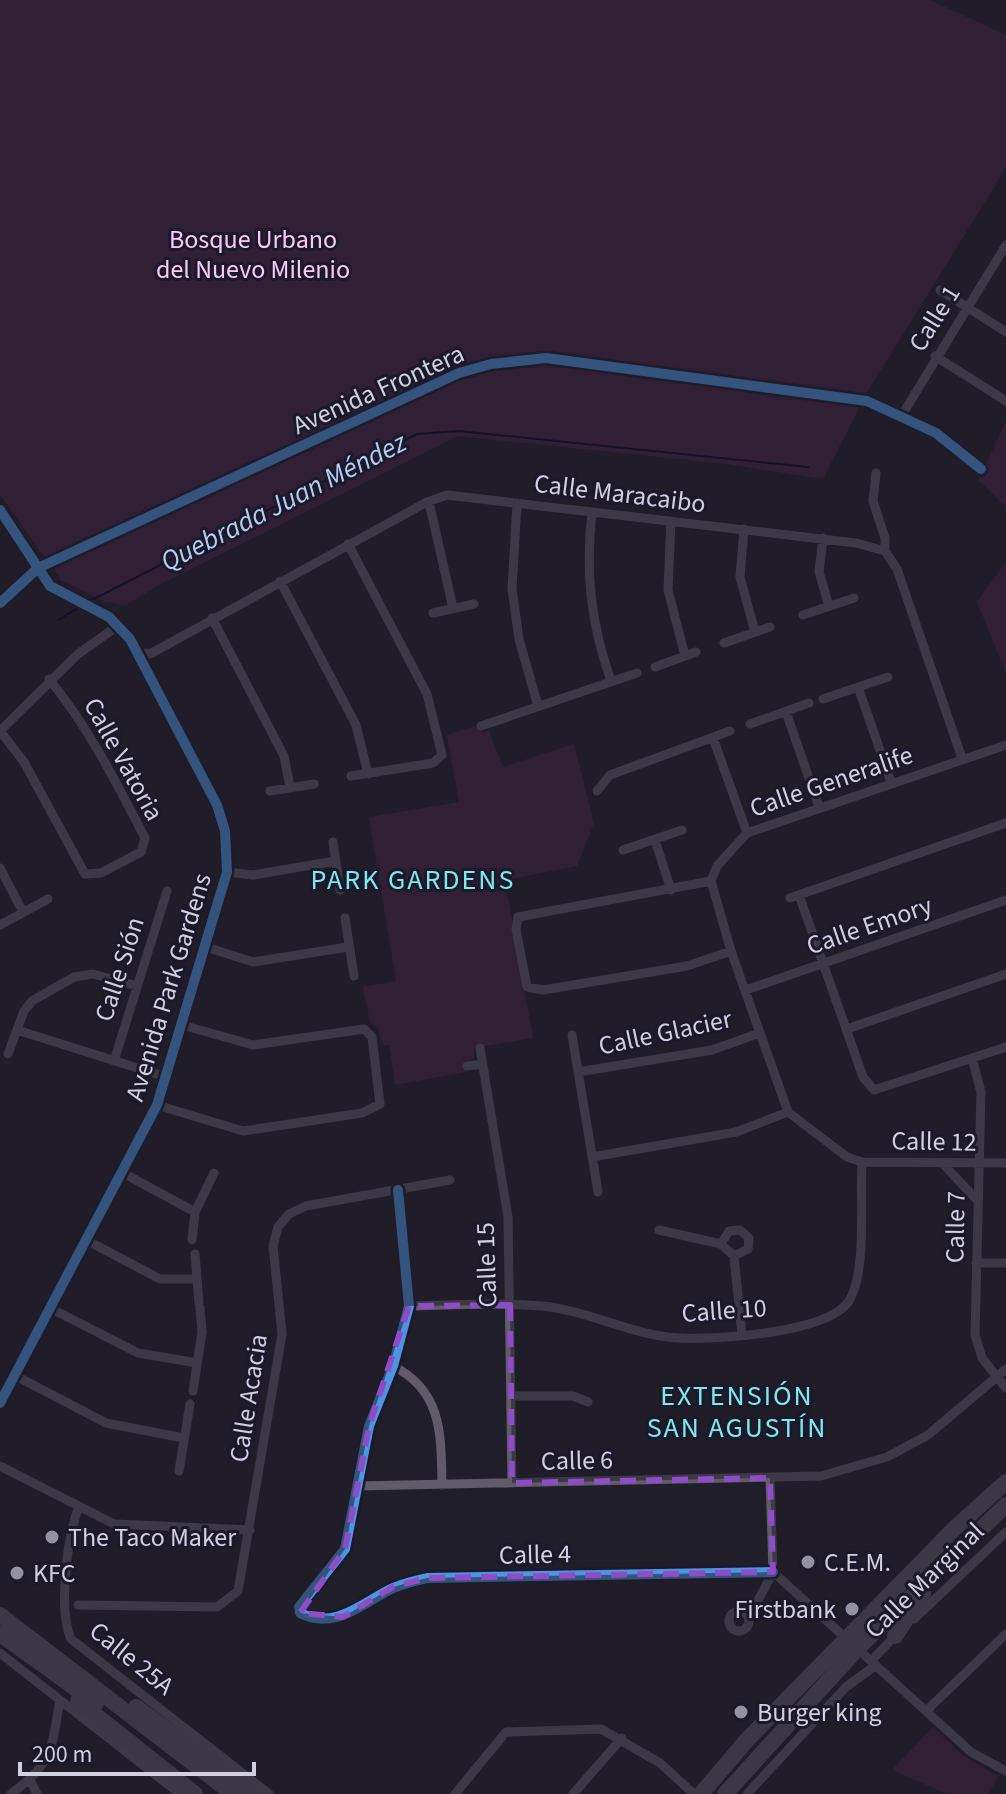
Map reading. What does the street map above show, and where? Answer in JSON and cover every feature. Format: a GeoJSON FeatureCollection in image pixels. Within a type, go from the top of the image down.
{"type":"FeatureCollection","features":[{"type":"Feature","properties":{"kind":"highway"},"geometry":{"type":"LineString","coordinates":[[725,1794],[852,1643],[1006,1482]]}},
{"type":"Feature","properties":{"kind":"highway"},"geometry":{"type":"LineString","coordinates":[[701,1794],[746,1741],[1006,1505]]}},
{"type":"Feature","properties":{"kind":"highway"},"geometry":{"type":"LineString","coordinates":[[895,1636],[936,1571]]}},
{"type":"Feature","properties":{"kind":"highway"},"geometry":{"type":"LineString","coordinates":[[1,1620],[38,1645],[215,1794]]}},
{"type":"Feature","properties":{"kind":"highway"},"geometry":{"type":"LineString","coordinates":[[1,1620],[136,1727],[233,1794]]}},
{"type":"Feature","properties":{"kind":"highway"},"geometry":{"type":"LineString","coordinates":[[0,1642],[195,1794]]}},
{"type":"Feature","properties":{"kind":"highway"},"geometry":{"type":"LineString","coordinates":[[38,1645],[75,1663],[253,1794]]}},
{"type":"Feature","properties":{"kind":"street","name":"Calle 1"},"geometry":{"type":"LineString","coordinates":[[902,415],[935,356],[1006,245]]}},
{"type":"Feature","properties":{"kind":"street"},"geometry":{"type":"LineString","coordinates":[[940,290],[1006,332]]}},
{"type":"Feature","properties":{"kind":"street"},"geometry":{"type":"LineString","coordinates":[[935,356],[1006,401]]}},
{"type":"Feature","properties":{"kind":"street","name":"Avenida Frontera"},"geometry":{"type":"LineString","coordinates":[[0,603],[38,568],[459,373],[491,364],[546,358],[867,401],[936,433],[981,469]]}},
{"type":"Feature","properties":{"kind":"street"},"geometry":{"type":"LineString","coordinates":[[876,473],[873,501],[885,538],[885,551],[897,569],[962,758]]}},
{"type":"Feature","properties":{"kind":"street","name":"Calle Maracaibo"},"geometry":{"type":"LineString","coordinates":[[142,654],[447,495],[823,538],[872,545],[885,551]]}},
{"type":"Feature","properties":{"kind":"street"},"geometry":{"type":"LineString","coordinates":[[429,502],[453,608]]}},
{"type":"Feature","properties":{"kind":"street"},"geometry":{"type":"LineString","coordinates":[[517,503],[512,589],[519,639],[538,706]]}},
{"type":"Feature","properties":{"kind":"street","name":"Avenida Park Gardens"},"geometry":{"type":"LineString","coordinates":[[0,510],[50,586],[119,625],[142,654],[217,805],[225,831],[227,872],[157,1105],[0,1403]]}},
{"type":"Feature","properties":{"kind":"street"},"geometry":{"type":"LineString","coordinates":[[592,512],[588,599],[597,641],[611,681]]}},
{"type":"Feature","properties":{"kind":"street"},"geometry":{"type":"LineString","coordinates":[[671,521],[668,590],[685,656]]}},
{"type":"Feature","properties":{"kind":"street"},"geometry":{"type":"LineString","coordinates":[[744,529],[740,577],[755,632]]}},
{"type":"Feature","properties":{"kind":"street"},"geometry":{"type":"LineString","coordinates":[[823,538],[819,572],[829,606]]}},
{"type":"Feature","properties":{"kind":"street"},"geometry":{"type":"LineString","coordinates":[[348,544],[427,694],[442,755],[433,763],[351,776]]}},
{"type":"Feature","properties":{"kind":"street"},"geometry":{"type":"LineString","coordinates":[[280,581],[356,725],[368,774]]}},
{"type":"Feature","properties":{"kind":"street"},"geometry":{"type":"LineString","coordinates":[[803,615],[854,598]]}},
{"type":"Feature","properties":{"kind":"street"},"geometry":{"type":"LineString","coordinates":[[433,613],[474,604]]}},
{"type":"Feature","properties":{"kind":"street"},"geometry":{"type":"LineString","coordinates":[[212,618],[284,756],[290,787]]}},
{"type":"Feature","properties":{"kind":"street"},"geometry":{"type":"LineString","coordinates":[[0,731],[49,679],[119,625]]}},
{"type":"Feature","properties":{"kind":"street"},"geometry":{"type":"LineString","coordinates":[[724,643],[770,627]]}},
{"type":"Feature","properties":{"kind":"street"},"geometry":{"type":"LineString","coordinates":[[655,667],[696,652]]}},
{"type":"Feature","properties":{"kind":"street"},"geometry":{"type":"LineString","coordinates":[[481,726],[637,673]]}},
{"type":"Feature","properties":{"kind":"street"},"geometry":{"type":"LineString","coordinates":[[823,699],[888,677]]}},
{"type":"Feature","properties":{"kind":"street","name":"Calle Vatoria"},"geometry":{"type":"LineString","coordinates":[[0,731],[24,762],[85,874],[101,873],[141,852],[145,838],[79,715],[49,679]]}},
{"type":"Feature","properties":{"kind":"street"},"geometry":{"type":"LineString","coordinates":[[858,687],[891,782]]}},
{"type":"Feature","properties":{"kind":"street"},"geometry":{"type":"LineString","coordinates":[[750,724],[809,703]]}},
{"type":"Feature","properties":{"kind":"street"},"geometry":{"type":"LineString","coordinates":[[786,712],[819,807]]}},
{"type":"Feature","properties":{"kind":"street"},"geometry":{"type":"LineString","coordinates":[[597,791],[610,775],[730,731]]}},
{"type":"Feature","properties":{"kind":"street"},"geometry":{"type":"LineString","coordinates":[[713,738],[747,833]]}},
{"type":"Feature","properties":{"kind":"street","name":"Calle Generalife"},"geometry":{"type":"LineString","coordinates":[[711,881],[717,866],[747,833],[1006,745]]}},
{"type":"Feature","properties":{"kind":"street"},"geometry":{"type":"LineString","coordinates":[[270,791],[314,784]]}},
{"type":"Feature","properties":{"kind":"street"},"geometry":{"type":"LineString","coordinates":[[1006,823],[794,897],[824,964],[863,1077],[874,1090],[1006,1047]]}},
{"type":"Feature","properties":{"kind":"street"},"geometry":{"type":"LineString","coordinates":[[623,850],[682,830]]}},
{"type":"Feature","properties":{"kind":"street"},"geometry":{"type":"LineString","coordinates":[[655,840],[671,890]]}},
{"type":"Feature","properties":{"kind":"street"},"geometry":{"type":"LineString","coordinates":[[333,842],[340,890]]}},
{"type":"Feature","properties":{"kind":"street"},"geometry":{"type":"LineString","coordinates":[[227,872],[253,875],[335,861]]}},
{"type":"Feature","properties":{"kind":"street"},"geometry":{"type":"LineString","coordinates":[[0,868],[23,912]]}},
{"type":"Feature","properties":{"kind":"street"},"geometry":{"type":"LineString","coordinates":[[731,951],[687,966],[543,990],[527,987],[516,929],[518,917],[711,881],[731,951],[788,1112],[847,1157],[862,1162]]}},
{"type":"Feature","properties":{"kind":"street","name":"Calle Sión"},"geometry":{"type":"LineString","coordinates":[[114,1061],[167,891]]}},
{"type":"Feature","properties":{"kind":"street"},"geometry":{"type":"LineString","coordinates":[[0,925],[48,899]]}},
{"type":"Feature","properties":{"kind":"street","name":"Calle Emory"},"geometry":{"type":"LineString","coordinates":[[746,990],[1006,900]]}},
{"type":"Feature","properties":{"kind":"street"},"geometry":{"type":"LineString","coordinates":[[345,918],[354,976]]}},
{"type":"Feature","properties":{"kind":"street"},"geometry":{"type":"LineString","coordinates":[[206,947],[253,962],[348,947]]}},
{"type":"Feature","properties":{"kind":"street"},"geometry":{"type":"LineString","coordinates":[[8,1054],[32,1001],[74,977],[93,974],[137,986]]}},
{"type":"Feature","properties":{"kind":"street"},"geometry":{"type":"LineString","coordinates":[[847,1029],[1006,974]]}},
{"type":"Feature","properties":{"kind":"street"},"geometry":{"type":"LineString","coordinates":[[157,1105],[243,1131],[362,1113],[380,1104],[372,1037],[364,1029],[253,1045],[182,1025]]}},
{"type":"Feature","properties":{"kind":"street"},"geometry":{"type":"LineString","coordinates":[[17,1030],[166,1077]]}},
{"type":"Feature","properties":{"kind":"street","name":"Calle Glacier"},"geometry":{"type":"LineString","coordinates":[[578,1072],[712,1050],[760,1033]]}},
{"type":"Feature","properties":{"kind":"street"},"geometry":{"type":"LineString","coordinates":[[572,1035],[598,1192]]}},
{"type":"Feature","properties":{"kind":"street","name":"Calle 15"},"geometry":{"type":"LineString","coordinates":[[480,1048],[508,1217],[512,1483]]}},
{"type":"Feature","properties":{"kind":"street","name":"Calle 7"},"geometry":{"type":"LineString","coordinates":[[972,1058],[981,1092],[975,1335],[982,1358],[1006,1388]]}},
{"type":"Feature","properties":{"kind":"street"},"geometry":{"type":"LineString","coordinates":[[467,1066],[482,1064]]}},
{"type":"Feature","properties":{"kind":"street"},"geometry":{"type":"LineString","coordinates":[[592,1157],[736,1132],[788,1112]]}},
{"type":"Feature","properties":{"kind":"street","name":"Calle 12"},"geometry":{"type":"LineString","coordinates":[[862,1162],[1006,1163]]}},
{"type":"Feature","properties":{"kind":"street","name":"Calle 10"},"geometry":{"type":"LineString","coordinates":[[409,1306],[545,1306],[678,1338],[742,1335],[822,1321],[837,1314],[849,1301],[858,1279],[862,1162]]}},
{"type":"Feature","properties":{"kind":"street"},"geometry":{"type":"LineString","coordinates":[[943,1164],[977,1200]]}},
{"type":"Feature","properties":{"kind":"street"},"geometry":{"type":"LineString","coordinates":[[123,1173],[195,1212]]}},
{"type":"Feature","properties":{"kind":"street"},"geometry":{"type":"LineString","coordinates":[[192,1240],[195,1212],[214,1173]]}},
{"type":"Feature","properties":{"kind":"street","name":"Calle Acacia"},"geometry":{"type":"LineString","coordinates":[[78,1605],[217,1607],[238,1591],[282,1334],[273,1246],[278,1227],[289,1214],[306,1206],[450,1180]]}},
{"type":"Feature","properties":{"kind":"street"},"geometry":{"type":"LineString","coordinates":[[357,1486],[369,1426],[393,1366],[409,1306],[398,1190]]}},
{"type":"Feature","properties":{"kind":"street"},"geometry":{"type":"LineString","coordinates":[[659,1230],[721,1244],[734,1256],[742,1335]]}},
{"type":"Feature","properties":{"kind":"street"},"geometry":{"type":"LineString","coordinates":[[721,1244],[729,1231],[740,1230],[749,1238],[748,1249],[734,1256]]}},
{"type":"Feature","properties":{"kind":"street"},"geometry":{"type":"LineString","coordinates":[[88,1241],[160,1279],[197,1279]]}},
{"type":"Feature","properties":{"kind":"street"},"geometry":{"type":"LineString","coordinates":[[193,1391],[202,1332],[195,1254]]}},
{"type":"Feature","properties":{"kind":"street"},"geometry":{"type":"LineString","coordinates":[[976,1263],[1006,1263]]}},
{"type":"Feature","properties":{"kind":"street"},"geometry":{"type":"LineString","coordinates":[[52,1309],[138,1353],[197,1363]]}},
{"type":"Feature","properties":{"kind":"street"},"geometry":{"type":"LineString","coordinates":[[393,1366],[414,1377],[432,1403],[441,1433],[442,1485]]}},
{"type":"Feature","properties":{"kind":"street","name":"Calle 6"},"geometry":{"type":"LineString","coordinates":[[357,1486],[821,1476],[887,1457],[928,1435],[1006,1369]]}},
{"type":"Feature","properties":{"kind":"street"},"geometry":{"type":"LineString","coordinates":[[16,1376],[106,1423],[184,1438]]}},
{"type":"Feature","properties":{"kind":"street"},"geometry":{"type":"LineString","coordinates":[[511,1396],[573,1396],[588,1402]]}},
{"type":"Feature","properties":{"kind":"street"},"geometry":{"type":"LineString","coordinates":[[179,1471],[190,1404]]}},
{"type":"Feature","properties":{"kind":"street"},"geometry":{"type":"LineString","coordinates":[[0,1466],[78,1509],[114,1524],[250,1530]]}},
{"type":"Feature","properties":{"kind":"street"},"geometry":{"type":"LineString","coordinates":[[746,1614],[754,1608],[773,1572],[770,1478]]}},
{"type":"Feature","properties":{"kind":"street","name":"Calle 4"},"geometry":{"type":"LineString","coordinates":[[357,1486],[345,1549],[299,1607],[307,1616],[343,1617],[393,1587],[427,1578],[773,1572]]}},
{"type":"Feature","properties":{"kind":"street","name":"Calle 25A"},"geometry":{"type":"LineString","coordinates":[[78,1509],[71,1530],[66,1603],[66,1624],[71,1639],[269,1794]]}},
{"type":"Feature","properties":{"kind":"street","name":"Calle Marginal"},"geometry":{"type":"LineString","coordinates":[[747,1794],[846,1687],[874,1663],[895,1636],[1006,1532]]}},
{"type":"Feature","properties":{"kind":"street"},"geometry":{"type":"LineString","coordinates":[[773,1572],[971,1752],[1006,1771]]}},
{"type":"Feature","properties":{"kind":"street"},"geometry":{"type":"LineString","coordinates":[[926,1711],[1006,1634]]}},
{"type":"Feature","properties":{"kind":"street"},"geometry":{"type":"LineString","coordinates":[[0,1653],[180,1794]]}},
{"type":"Feature","properties":{"kind":"street"},"geometry":{"type":"LineString","coordinates":[[11,1794],[30,1780],[51,1755],[60,1700]]}},
{"type":"Feature","properties":{"kind":"street"},"geometry":{"type":"LineString","coordinates":[[455,1794],[506,1732],[601,1729],[622,1738],[660,1763],[694,1794]]}},
{"type":"Feature","properties":{"kind":"street"},"geometry":{"type":"LineString","coordinates":[[573,1794],[622,1738]]}},
{"type":"Feature","properties":{"kind":"street"},"geometry":{"type":"LineString","coordinates":[[30,1780],[37,1794]]}},
{"type":"Feature","properties":{"kind":"highlighted area"},"geometry":{"type":"Polygon","coordinates":[[[510,1305],[512,1483],[770,1478],[773,1572],[427,1578],[393,1587],[343,1617],[300,1613],[345,1549],[369,1426],[409,1306],[510,1305]]]}},
{"type":"Feature","properties":{"kind":"green space","name":"Bosque Urbano del Nuevo Milenio"},"geometry":{"type":"Polygon","coordinates":[[[0,0],[930,0],[1006,35],[1006,168],[866,394],[823,479],[727,464],[458,436],[159,585],[126,605],[105,602],[61,580],[0,495],[0,0]]]}},
{"type":"Feature","properties":{"kind":"green space"},"geometry":{"type":"Polygon","coordinates":[[[1006,422],[1006,507],[978,480],[1006,422]]]}},
{"type":"Feature","properties":{"kind":"green space"},"geometry":{"type":"Polygon","coordinates":[[[1006,562],[1006,673],[977,602],[1006,562]]]}},
{"type":"Feature","properties":{"kind":"green space"},"geometry":{"type":"Polygon","coordinates":[[[478,725],[483,733],[489,731],[503,767],[574,744],[594,823],[577,866],[505,880],[533,1038],[474,1048],[474,1058],[464,1061],[466,1072],[395,1085],[389,1045],[383,1045],[378,1028],[370,1022],[363,987],[396,981],[369,817],[459,802],[447,735],[478,725]]]}},
{"type":"Feature","properties":{"kind":"green space"},"geometry":{"type":"Polygon","coordinates":[[[933,1727],[962,1755],[998,1776],[989,1794],[947,1794],[892,1770],[933,1727]]]}},
{"type":"Feature","properties":{"kind":"waterway","name":"Quebrada Juan Méndez"},"geometry":{"type":"LineString","coordinates":[[90,601],[417,434],[459,431],[808,467]]}},
{"type":"Feature","properties":{"kind":"waterway","name":"Quebrada Juan Méndez"},"geometry":{"type":"LineString","coordinates":[[58,620],[78,608]]}},
{"type":"Feature","properties":{"kind":"cycle path"},"geometry":{"type":"LineString","coordinates":[[0,603],[38,568],[459,373],[491,364],[546,358],[867,401],[936,433],[981,469]]}},
{"type":"Feature","properties":{"kind":"cycle path"},"geometry":{"type":"LineString","coordinates":[[0,510],[50,586],[109,617],[130,639],[217,805],[225,831],[227,872],[157,1105],[0,1403]]}},
{"type":"Feature","properties":{"kind":"cycle path"},"geometry":{"type":"LineString","coordinates":[[398,1190],[409,1306],[393,1366],[369,1426],[345,1549],[299,1607],[300,1613],[324,1619],[346,1614],[393,1588],[427,1578],[773,1572]]}},
{"type":"Feature","properties":{"kind":"place","name":"The Taco Maker"},"geometry":{"type":"Point","coordinates":[52,1537]}},
{"type":"Feature","properties":{"kind":"place","name":"C.E.M."},"geometry":{"type":"Point","coordinates":[808,1562]}},
{"type":"Feature","properties":{"kind":"place","name":"KFC"},"geometry":{"type":"Point","coordinates":[17,1573]}},
{"type":"Feature","properties":{"kind":"place","name":"Firstbank"},"geometry":{"type":"Point","coordinates":[852,1609]}},
{"type":"Feature","properties":{"kind":"place","name":"Burger king"},"geometry":{"type":"Point","coordinates":[741,1712]}},
{"type":"Feature","properties":{"kind":"district","name":"PARK GARDENS"},"geometry":{"type":"Point","coordinates":[413,879]}},
{"type":"Feature","properties":{"kind":"district","name":"EXTENSIÓN SAN AGUSTÍN"},"geometry":{"type":"Point","coordinates":[737,1411]}}]}
